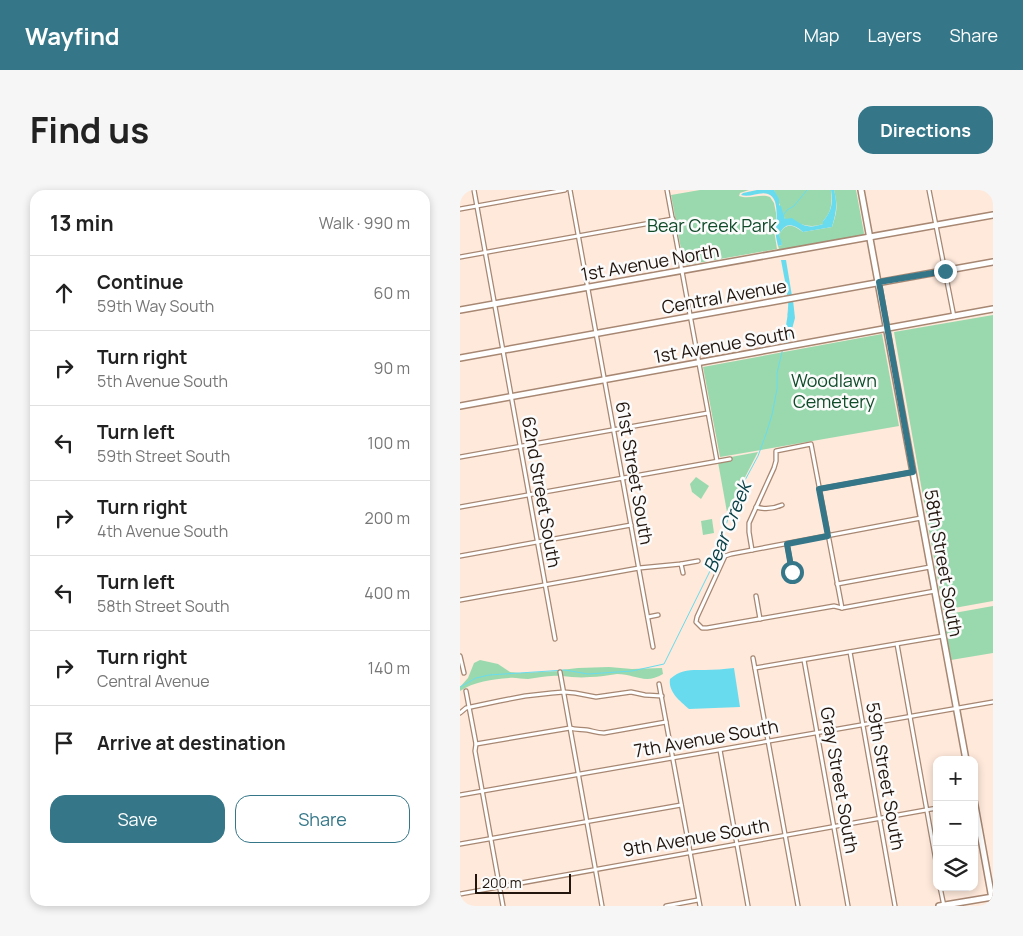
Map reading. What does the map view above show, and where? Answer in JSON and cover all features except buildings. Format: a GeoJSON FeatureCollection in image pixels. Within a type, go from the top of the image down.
{"type":"FeatureCollection","features":[{"type":"Feature","properties":{"kind":"main road","name":"58th Street South"},"geometry":{"type":"LineString","coordinates":[[861,190],[965,756]]}},
{"type":"Feature","properties":{"kind":"main road","name":"1st Avenue North"},"geometry":{"type":"LineString","coordinates":[[460,310],[993,214]]}},
{"type":"Feature","properties":{"kind":"main road","name":"Central Avenue"},"geometry":{"type":"LineString","coordinates":[[460,358],[993,262]]}},
{"type":"Feature","properties":{"kind":"main road","name":"1st Avenue South"},"geometry":{"type":"LineString","coordinates":[[460,406],[993,310]]}},
{"type":"Feature","properties":{"kind":"main road"},"geometry":{"type":"LineString","coordinates":[[978,822],[993,904]]}},
{"type":"Feature","properties":{"kind":"main road"},"geometry":{"type":"LineString","coordinates":[[942,906],[992,897]]}},
{"type":"Feature","properties":{"kind":"street","name":"62nd Street South"},"geometry":{"type":"LineString","coordinates":[[474,190],[554,639]]}},
{"type":"Feature","properties":{"kind":"street"},"geometry":{"type":"LineString","coordinates":[[460,209],[565,190]]}},
{"type":"Feature","properties":{"kind":"street","name":"61st Street South"},"geometry":{"type":"LineString","coordinates":[[570,190],[653,647]]}},
{"type":"Feature","properties":{"kind":"street"},"geometry":{"type":"LineString","coordinates":[[667,190],[717,461]]}},
{"type":"Feature","properties":{"kind":"street"},"geometry":{"type":"LineString","coordinates":[[929,190],[954,317]]}},
{"type":"Feature","properties":{"kind":"street"},"geometry":{"type":"LineString","coordinates":[[460,257],[673,219]]}},
{"type":"Feature","properties":{"kind":"street"},"geometry":{"type":"LineString","coordinates":[[460,457],[708,413]]}},
{"type":"Feature","properties":{"kind":"street"},"geometry":{"type":"LineString","coordinates":[[752,550],[749,524],[774,468],[776,450],[811,444],[842,608]]}},
{"type":"Feature","properties":{"kind":"street"},"geometry":{"type":"LineString","coordinates":[[460,507],[730,458]]}},
{"type":"Feature","properties":{"kind":"street"},"geometry":{"type":"LineString","coordinates":[[819,489],[913,472]]}},
{"type":"Feature","properties":{"kind":"street"},"geometry":{"type":"LineString","coordinates":[[756,507],[768,509],[782,505]]}},
{"type":"Feature","properties":{"kind":"street"},"geometry":{"type":"LineString","coordinates":[[921,518],[725,556],[696,622],[702,628],[707,628],[834,606],[842,608],[935,591]]}},
{"type":"Feature","properties":{"kind":"street"},"geometry":{"type":"LineString","coordinates":[[460,556],[631,525]]}},
{"type":"Feature","properties":{"kind":"street"},"geometry":{"type":"LineString","coordinates":[[787,544],[792,572]]}},
{"type":"Feature","properties":{"kind":"street"},"geometry":{"type":"LineString","coordinates":[[460,600],[639,568],[698,561]]}},
{"type":"Feature","properties":{"kind":"street"},"geometry":{"type":"LineString","coordinates":[[681,564],[683,573]]}},
{"type":"Feature","properties":{"kind":"street"},"geometry":{"type":"LineString","coordinates":[[837,584],[930,567]]}},
{"type":"Feature","properties":{"kind":"street"},"geometry":{"type":"LineString","coordinates":[[756,596],[760,619]]}},
{"type":"Feature","properties":{"kind":"street"},"geometry":{"type":"LineString","coordinates":[[648,617],[658,615]]}},
{"type":"Feature","properties":{"kind":"street"},"geometry":{"type":"LineString","coordinates":[[756,668],[943,636]]}},
{"type":"Feature","properties":{"kind":"street"},"geometry":{"type":"LineString","coordinates":[[897,644],[933,846]]}},
{"type":"Feature","properties":{"kind":"street","name":"59th Street South"},"geometry":{"type":"LineString","coordinates":[[850,652],[895,906]]}},
{"type":"Feature","properties":{"kind":"street"},"geometry":{"type":"LineString","coordinates":[[460,656],[464,673]]}},
{"type":"Feature","properties":{"kind":"street"},"geometry":{"type":"LineString","coordinates":[[753,658],[798,906]]}},
{"type":"Feature","properties":{"kind":"street","name":"Gray Street South"},"geometry":{"type":"LineString","coordinates":[[804,660],[848,906]]}},
{"type":"Feature","properties":{"kind":"street"},"geometry":{"type":"LineString","coordinates":[[560,672],[602,906]]}},
{"type":"Feature","properties":{"kind":"street"},"geometry":{"type":"LineString","coordinates":[[659,684],[700,906]]}},
{"type":"Feature","properties":{"kind":"street"},"geometry":{"type":"LineString","coordinates":[[466,691],[503,906]]}},
{"type":"Feature","properties":{"kind":"street"},"geometry":{"type":"LineString","coordinates":[[460,713],[466,708],[525,696],[564,692],[596,696],[631,692],[662,696]]}},
{"type":"Feature","properties":{"kind":"street","name":"7th Avenue South"},"geometry":{"type":"LineString","coordinates":[[460,795],[993,702]]}},
{"type":"Feature","properties":{"kind":"street"},"geometry":{"type":"LineString","coordinates":[[476,744],[570,728],[604,733],[666,722]]}},
{"type":"Feature","properties":{"kind":"street"},"geometry":{"type":"LineString","coordinates":[[720,750],[748,906]]}},
{"type":"Feature","properties":{"kind":"street"},"geometry":{"type":"LineString","coordinates":[[460,844],[681,805]]}},
{"type":"Feature","properties":{"kind":"street","name":"9th Avenue South"},"geometry":{"type":"LineString","coordinates":[[460,894],[933,809]]}},
{"type":"Feature","properties":{"kind":"street"},"geometry":{"type":"LineString","coordinates":[[940,891],[942,906]]}},
{"type":"Feature","properties":{"kind":"street"},"geometry":{"type":"LineString","coordinates":[[666,906],[698,900]]}},
{"type":"Feature","properties":{"kind":"green space","name":"Bear Creek Park"},"geometry":{"type":"Polygon","coordinates":[[[700,190],[749,190],[740,193],[739,196],[770,197],[774,203],[776,213],[774,230],[777,249],[684,265],[671,195],[700,190]]]}},
{"type":"Feature","properties":{"kind":"green space"},"geometry":{"type":"Polygon","coordinates":[[[774,190],[831,190],[831,207],[823,224],[808,226],[785,219],[774,190]]]}},
{"type":"Feature","properties":{"kind":"green space"},"geometry":{"type":"Polygon","coordinates":[[[834,190],[856,190],[863,236],[684,268],[684,266],[777,250],[779,249],[778,246],[782,245],[779,234],[787,226],[795,227],[803,232],[832,227],[836,209],[834,190]]]}},
{"type":"Feature","properties":{"kind":"green space"},"geometry":{"type":"Polygon","coordinates":[[[993,315],[993,601],[943,610],[894,332],[993,315]]]}},
{"type":"Feature","properties":{"kind":"green space","name":"Woodlawn Cemetery"},"geometry":{"type":"Polygon","coordinates":[[[882,334],[899,426],[720,457],[703,367],[882,334]]]}},
{"type":"Feature","properties":{"kind":"green space"},"geometry":{"type":"Polygon","coordinates":[[[758,452],[727,512],[718,462],[732,460],[731,457],[758,452]]]}},
{"type":"Feature","properties":{"kind":"green space"},"geometry":{"type":"Polygon","coordinates":[[[696,477],[709,486],[701,499],[692,492],[690,484],[696,477]]]}},
{"type":"Feature","properties":{"kind":"green space"},"geometry":{"type":"Polygon","coordinates":[[[712,519],[714,533],[703,535],[701,521],[712,519]]]}},
{"type":"Feature","properties":{"kind":"green space"},"geometry":{"type":"Polygon","coordinates":[[[993,606],[993,653],[951,660],[943,615],[993,606]]]}},
{"type":"Feature","properties":{"kind":"green space"},"geometry":{"type":"Polygon","coordinates":[[[480,660],[498,664],[510,672],[558,671],[559,676],[528,679],[496,679],[477,683],[460,691],[460,687],[468,678],[474,663],[480,660]]]}},
{"type":"Feature","properties":{"kind":"green space"},"geometry":{"type":"Polygon","coordinates":[[[609,667],[632,669],[662,668],[663,674],[651,679],[623,674],[576,677],[562,676],[561,670],[609,667]]]}},
{"type":"Feature","properties":{"kind":"water"},"geometry":{"type":"Polygon","coordinates":[[[757,190],[774,190],[785,219],[792,218],[803,225],[818,226],[823,224],[828,214],[832,199],[831,190],[834,190],[836,209],[832,227],[803,232],[796,227],[786,226],[779,236],[782,245],[778,246],[776,205],[772,196],[765,193],[748,196],[741,195],[757,190]]]}},
{"type":"Feature","properties":{"kind":"water"},"geometry":{"type":"Polygon","coordinates":[[[781,260],[786,260],[792,296],[788,297],[781,260]]]}},
{"type":"Feature","properties":{"kind":"water"},"geometry":{"type":"Polygon","coordinates":[[[793,300],[795,318],[788,344],[783,345],[789,306],[788,301],[793,300]]]}},
{"type":"Feature","properties":{"kind":"water"},"geometry":{"type":"Polygon","coordinates":[[[734,668],[740,707],[689,709],[675,696],[671,688],[670,679],[682,672],[734,668]]]}},
{"type":"Feature","properties":{"kind":"waterway","name":"Bear Creek"},"geometry":{"type":"LineString","coordinates":[[782,217],[807,190]]}},
{"type":"Feature","properties":{"kind":"waterway","name":"Bear Creek"},"geometry":{"type":"LineString","coordinates":[[785,282],[788,297]]}},
{"type":"Feature","properties":{"kind":"waterway","name":"Bear Creek"},"geometry":{"type":"LineString","coordinates":[[788,315],[789,301]]}},
{"type":"Feature","properties":{"kind":"waterway","name":"Bear Creek"},"geometry":{"type":"LineString","coordinates":[[460,687],[476,678],[489,675],[565,670],[588,674],[632,671],[664,664],[710,571],[737,495],[758,456],[772,415],[777,389],[777,373],[783,348]]}},
{"type":"Feature","properties":{"kind":"route"},"geometry":{"type":"LineString","coordinates":[[792,572],[787,544],[828,536],[819,489],[913,472],[879,282],[945,271]]}}]}
